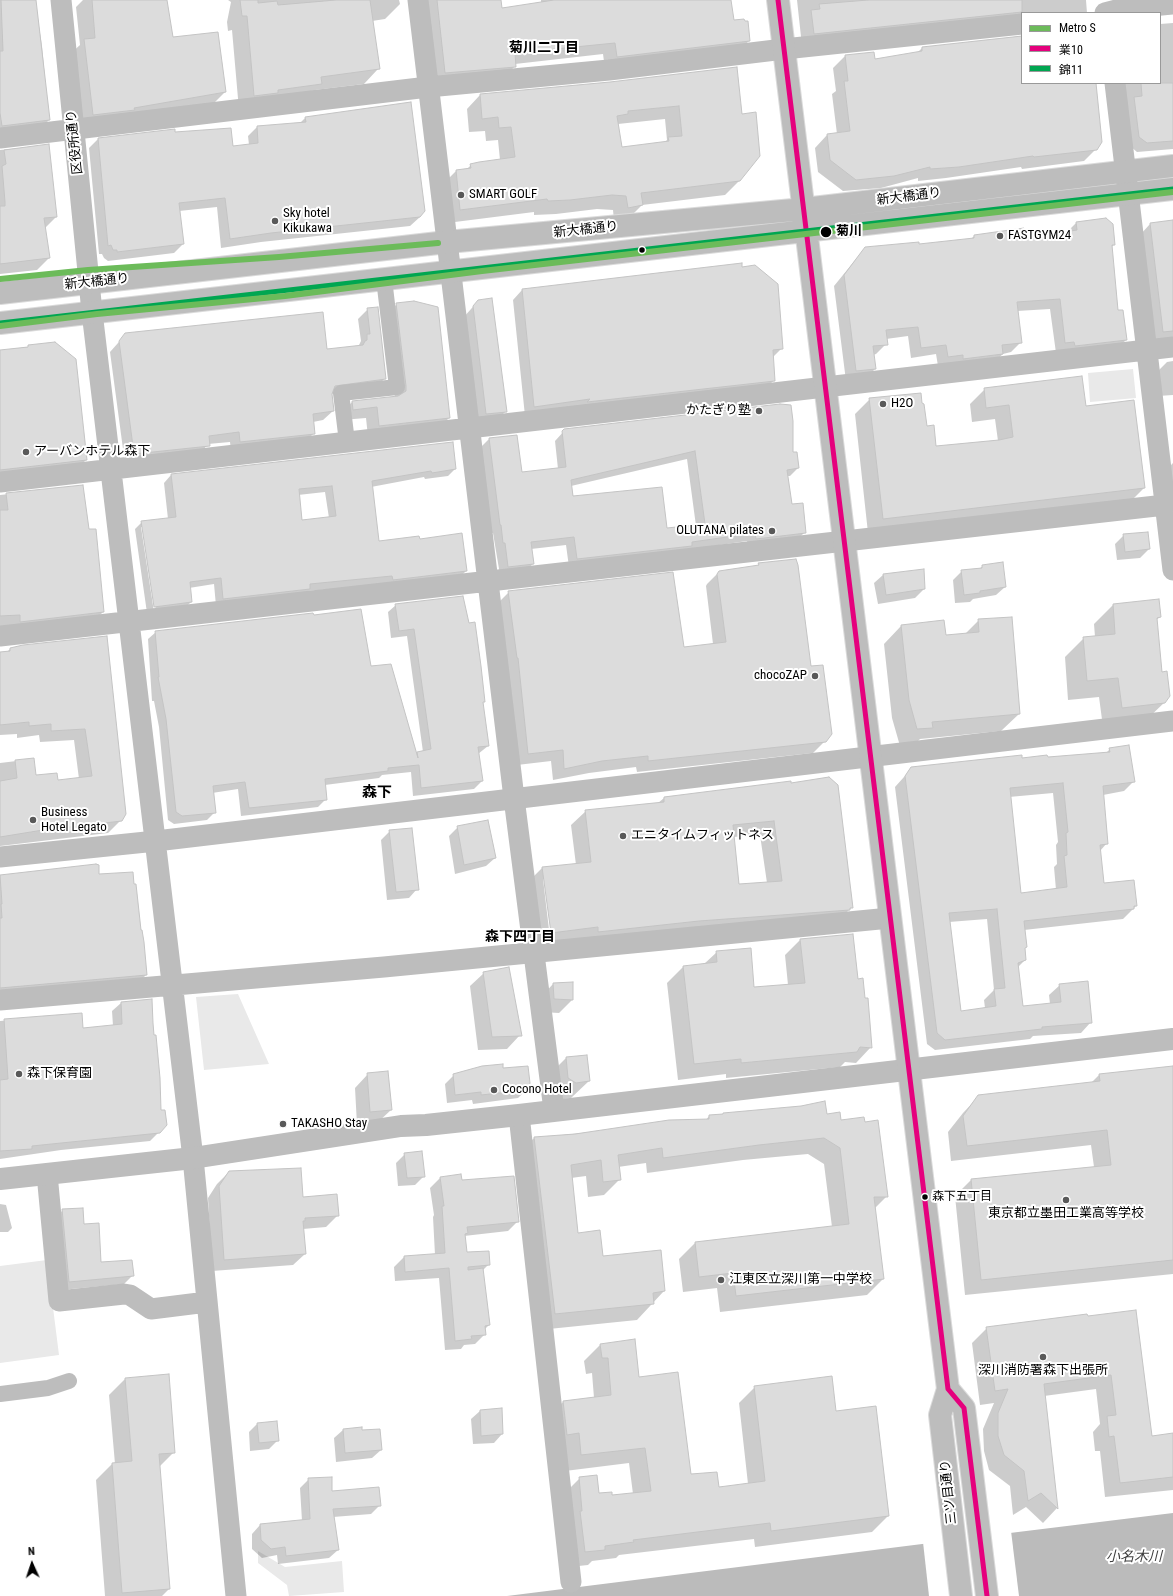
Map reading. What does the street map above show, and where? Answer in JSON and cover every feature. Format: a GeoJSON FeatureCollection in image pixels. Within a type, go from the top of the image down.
{"type":"FeatureCollection","features":[{"type":"Feature","properties":{"kind":"main road","name":"三ツ目通り"},"geometry":{"type":"LineString","coordinates":[[778,0],[948,1389],[940,1415],[961,1596]]}},
{"type":"Feature","properties":{"kind":"main road","name":"新大橋通り"},"geometry":{"type":"LineString","coordinates":[[0,293],[447,242],[804,209],[1173,166]]}},
{"type":"Feature","properties":{"kind":"main road","name":"新大橋通り"},"geometry":{"type":"LineString","coordinates":[[0,322],[1173,189]]}},
{"type":"Feature","properties":{"kind":"main road"},"geometry":{"type":"LineString","coordinates":[[0,1179],[193,1158],[401,1126],[519,1116],[554,1110],[663,1099],[909,1068],[1173,1038]]}},
{"type":"Feature","properties":{"kind":"main road","name":"三ツ目通り"},"geometry":{"type":"LineString","coordinates":[[948,1389],[964,1408],[987,1596]]}},
{"type":"Feature","properties":{"kind":"street","name":"区役所通り"},"geometry":{"type":"LineString","coordinates":[[60,0],[92,312],[131,621],[142,733],[193,1158],[236,1596]]}},
{"type":"Feature","properties":{"kind":"street"},"geometry":{"type":"LineString","coordinates":[[418,0],[514,798],[535,952],[554,1110]]}},
{"type":"Feature","properties":{"kind":"street"},"geometry":{"type":"LineString","coordinates":[[1107,10],[1173,4]]}},
{"type":"Feature","properties":{"kind":"street"},"geometry":{"type":"LineString","coordinates":[[0,138],[74,131],[428,87],[616,69],[784,49],[1021,24]]}},
{"type":"Feature","properties":{"kind":"street"},"geometry":{"type":"LineString","coordinates":[[1115,84],[1173,570]]}},
{"type":"Feature","properties":{"kind":"street"},"geometry":{"type":"LineString","coordinates":[[347,442],[341,393],[397,387],[384,279]]}},
{"type":"Feature","properties":{"kind":"street"},"geometry":{"type":"LineString","coordinates":[[0,482],[1173,348]]}},
{"type":"Feature","properties":{"kind":"street"},"geometry":{"type":"LineString","coordinates":[[0,636],[1165,505]]}},
{"type":"Feature","properties":{"kind":"street"},"geometry":{"type":"LineString","coordinates":[[0,857],[156,841],[1173,721]]}},
{"type":"Feature","properties":{"kind":"street"},"geometry":{"type":"LineString","coordinates":[[0,1000],[172,984],[384,967],[890,918]]}},
{"type":"Feature","properties":{"kind":"street"},"geometry":{"type":"LineString","coordinates":[[519,1116],[571,1582]]}},
{"type":"Feature","properties":{"kind":"street"},"geometry":{"type":"LineString","coordinates":[[47,1174],[58,1301],[124,1294],[130,1295],[151,1309],[207,1302]]}},
{"type":"Feature","properties":{"kind":"street"},"geometry":{"type":"LineString","coordinates":[[0,1386],[46,1379],[69,1381],[48,1388],[0,1394]]}},
{"type":"Feature","properties":{"kind":"shaded area"},"geometry":{"type":"Polygon","coordinates":[[[1133,369],[1136,398],[1090,402],[1088,373],[1133,369]]]}},
{"type":"Feature","properties":{"kind":"shaded area"},"geometry":{"type":"Polygon","coordinates":[[[238,994],[269,1064],[204,1070],[196,997],[238,994]]]}},
{"type":"Feature","properties":{"kind":"shaded area"},"geometry":{"type":"Polygon","coordinates":[[[47,1260],[59,1355],[0,1363],[0,1266],[47,1260]]]}},
{"type":"Feature","properties":{"kind":"shaded area"},"geometry":{"type":"Polygon","coordinates":[[[258,1551],[285,1567],[342,1561],[344,1592],[289,1596],[287,1585],[258,1563],[258,1551]]]}},
{"type":"Feature","properties":{"kind":"water","name":"小名木川"},"geometry":{"type":"Polygon","coordinates":[[[1173,1513],[1173,1596],[507,1596],[1018,1532],[1173,1513]]]}},
{"type":"Feature","properties":{"kind":"pier"},"geometry":{"type":"Polygon","coordinates":[[[1011,1531],[1019,1596],[929,1596],[923,1542],[1011,1531]]]}},
{"type":"Feature","properties":{"kind":"building"},"geometry":{"type":"Polygon","coordinates":[[[1,0],[36,0],[50,120],[2,126],[0,113],[0,51],[3,51],[1,0]]]}},
{"type":"Feature","properties":{"kind":"building"},"geometry":{"type":"Polygon","coordinates":[[[92,0],[167,0],[173,37],[218,32],[226,92],[134,108],[135,110],[93,115],[84,39],[95,38],[92,0]]]}},
{"type":"Feature","properties":{"kind":"building"},"geometry":{"type":"Polygon","coordinates":[[[240,0],[258,0],[258,3],[277,1],[278,5],[336,0],[370,0],[380,69],[321,77],[322,84],[278,90],[278,93],[254,96],[247,16],[242,16],[240,0]]]}},
{"type":"Feature","properties":{"kind":"building"},"geometry":{"type":"Polygon","coordinates":[[[437,0],[501,0],[502,8],[554,0],[731,0],[734,20],[744,19],[745,21],[748,21],[750,41],[617,57],[615,43],[515,53],[516,67],[445,73],[437,0]]]}},
{"type":"Feature","properties":{"kind":"building"},"geometry":{"type":"Polygon","coordinates":[[[868,0],[1022,0],[1022,12],[814,34],[811,10],[820,9],[819,4],[868,0]]]}},
{"type":"Feature","properties":{"kind":"building"},"geometry":{"type":"Polygon","coordinates":[[[1021,36],[1021,84],[1096,84],[1102,142],[1097,150],[1033,156],[959,167],[930,169],[930,167],[894,176],[856,180],[830,160],[827,134],[850,131],[844,81],[848,81],[845,55],[874,52],[875,59],[922,51],[922,47],[1021,36]]]}},
{"type":"Feature","properties":{"kind":"building"},"geometry":{"type":"Polygon","coordinates":[[[737,67],[742,114],[756,112],[760,156],[740,181],[641,193],[643,205],[628,208],[626,196],[612,195],[570,200],[548,201],[547,199],[460,210],[456,170],[471,168],[470,164],[479,162],[515,157],[511,127],[499,128],[498,117],[482,119],[480,94],[610,82],[737,67]],[[679,106],[628,111],[628,114],[617,116],[622,147],[669,141],[668,137],[682,136],[679,106]]]}},
{"type":"Feature","properties":{"kind":"building"},"geometry":{"type":"Polygon","coordinates":[[[1173,83],[1173,141],[1147,143],[1139,137],[1134,97],[1142,96],[1141,84],[1173,83]]]}},
{"type":"Feature","properties":{"kind":"building"},"geometry":{"type":"Polygon","coordinates":[[[411,102],[425,211],[420,217],[271,233],[230,239],[225,198],[179,203],[184,244],[117,252],[117,250],[113,250],[111,245],[108,246],[98,138],[175,129],[175,132],[231,128],[233,146],[258,143],[257,126],[306,122],[305,117],[411,102]]]}},
{"type":"Feature","properties":{"kind":"building"},"geometry":{"type":"Polygon","coordinates":[[[49,144],[57,217],[44,218],[50,258],[0,264],[0,206],[5,206],[2,166],[6,164],[4,150],[49,144]]]}},
{"type":"Feature","properties":{"kind":"building"},"geometry":{"type":"Polygon","coordinates":[[[1106,218],[1113,224],[1115,245],[1112,245],[1118,310],[1123,310],[1127,340],[1075,346],[1074,342],[1065,343],[1060,299],[1017,302],[1022,343],[1002,345],[1003,354],[963,359],[963,355],[948,357],[946,345],[921,348],[918,327],[886,330],[888,345],[873,346],[876,369],[856,371],[844,275],[865,247],[919,242],[919,244],[974,238],[974,235],[1024,228],[1025,238],[1077,230],[1076,222],[1106,218]]]}},
{"type":"Feature","properties":{"kind":"building"},"geometry":{"type":"Polygon","coordinates":[[[1173,220],[1173,331],[1163,332],[1150,223],[1173,220]]]}},
{"type":"Feature","properties":{"kind":"building"},"geometry":{"type":"Polygon","coordinates":[[[742,263],[742,267],[755,265],[778,284],[783,349],[773,350],[775,381],[587,402],[590,399],[534,407],[522,289],[742,263]]]}},
{"type":"Feature","properties":{"kind":"building"},"geometry":{"type":"Polygon","coordinates":[[[492,298],[507,412],[486,414],[473,306],[478,300],[492,298]]]}},
{"type":"Feature","properties":{"kind":"building"},"geometry":{"type":"Polygon","coordinates":[[[414,301],[438,307],[450,418],[379,426],[377,407],[353,410],[352,401],[398,396],[406,391],[396,303],[414,301]]]}},
{"type":"Feature","properties":{"kind":"building"},"geometry":{"type":"Polygon","coordinates":[[[378,307],[386,379],[335,386],[332,394],[334,411],[313,414],[315,434],[240,442],[239,432],[209,436],[210,446],[134,454],[119,341],[125,333],[323,312],[327,349],[363,345],[367,340],[367,334],[370,334],[367,308],[378,307]]]}},
{"type":"Feature","properties":{"kind":"building"},"geometry":{"type":"Polygon","coordinates":[[[55,342],[76,359],[87,460],[0,470],[0,350],[55,342]]]}},
{"type":"Feature","properties":{"kind":"building"},"geometry":{"type":"Polygon","coordinates":[[[1082,376],[1086,406],[1134,400],[1145,488],[883,519],[869,398],[921,393],[927,426],[934,425],[936,446],[999,440],[1013,437],[1009,405],[986,408],[984,388],[1082,376]]]}},
{"type":"Feature","properties":{"kind":"building"},"geometry":{"type":"Polygon","coordinates":[[[780,404],[791,405],[793,421],[793,452],[797,452],[799,468],[787,470],[792,504],[803,503],[806,533],[756,539],[755,533],[692,542],[692,546],[577,559],[574,537],[531,542],[534,564],[508,567],[505,543],[503,543],[500,525],[489,438],[517,435],[522,472],[566,467],[562,431],[564,429],[780,404]],[[695,451],[571,480],[573,496],[662,487],[667,528],[705,524],[695,451]]]}},
{"type":"Feature","properties":{"kind":"building"},"geometry":{"type":"Polygon","coordinates":[[[453,442],[456,469],[432,473],[431,471],[372,481],[379,541],[419,536],[420,539],[462,533],[467,571],[393,580],[392,576],[310,584],[310,589],[223,599],[221,578],[190,582],[192,602],[154,607],[141,521],[176,517],[171,474],[453,442]],[[332,486],[299,489],[302,520],[336,516],[332,486]]]}},
{"type":"Feature","properties":{"kind":"building"},"geometry":{"type":"Polygon","coordinates":[[[83,485],[89,529],[96,529],[104,612],[20,622],[20,615],[0,616],[0,510],[8,510],[6,493],[83,485]]]}},
{"type":"Feature","properties":{"kind":"building"},"geometry":{"type":"Polygon","coordinates":[[[1148,532],[1150,549],[1125,552],[1123,534],[1148,532]]]}},
{"type":"Feature","properties":{"kind":"building"},"geometry":{"type":"Polygon","coordinates":[[[796,559],[811,666],[823,665],[832,734],[826,742],[648,761],[648,756],[602,761],[564,769],[563,750],[528,754],[518,658],[508,591],[673,572],[684,647],[726,642],[717,574],[719,571],[759,565],[758,563],[796,559]]]}},
{"type":"Feature","properties":{"kind":"building"},"geometry":{"type":"Polygon","coordinates":[[[1003,562],[1006,587],[964,595],[961,570],[982,568],[982,565],[1003,562]]]}},
{"type":"Feature","properties":{"kind":"building"},"geometry":{"type":"Polygon","coordinates":[[[924,569],[925,589],[886,595],[883,574],[924,569]]]}},
{"type":"Feature","properties":{"kind":"building"},"geometry":{"type":"Polygon","coordinates":[[[463,596],[469,623],[475,622],[485,702],[483,702],[489,746],[478,747],[483,781],[421,788],[419,765],[388,768],[388,771],[325,779],[327,800],[249,808],[245,782],[213,786],[216,813],[182,816],[176,812],[166,719],[158,677],[155,631],[361,609],[371,666],[391,664],[418,758],[417,752],[431,749],[414,629],[399,631],[395,604],[463,596]]]}},
{"type":"Feature","properties":{"kind":"building"},"geometry":{"type":"Polygon","coordinates":[[[1159,599],[1161,617],[1157,618],[1162,672],[1167,671],[1170,696],[1165,703],[1122,708],[1118,678],[1087,681],[1083,637],[1115,634],[1113,604],[1159,599]]]}},
{"type":"Feature","properties":{"kind":"building"},"geometry":{"type":"Polygon","coordinates":[[[1012,617],[1020,714],[932,722],[933,728],[917,729],[909,700],[901,625],[944,620],[946,635],[979,632],[978,619],[1012,617]]]}},
{"type":"Feature","properties":{"kind":"building"},"geometry":{"type":"Polygon","coordinates":[[[107,636],[126,814],[122,821],[43,830],[0,837],[0,781],[17,778],[15,760],[34,758],[36,775],[57,773],[58,780],[92,776],[85,729],[51,731],[51,724],[29,726],[29,722],[0,725],[0,652],[10,651],[10,648],[23,645],[107,636]]]}},
{"type":"Feature","properties":{"kind":"building"},"geometry":{"type":"Polygon","coordinates":[[[1129,745],[1135,782],[1103,786],[1108,844],[1100,845],[1104,883],[1134,880],[1137,906],[1134,906],[1134,909],[1024,921],[1027,947],[1025,948],[1026,960],[1018,963],[1023,1006],[1061,1002],[1059,984],[1088,981],[1092,1023],[1042,1027],[1042,1029],[945,1040],[937,1033],[905,776],[911,767],[1022,755],[1022,758],[1047,755],[1048,757],[1110,752],[1109,748],[1129,745]],[[1063,783],[1010,788],[1021,893],[1067,887],[1064,856],[1067,855],[1066,833],[1068,832],[1063,783]],[[997,909],[949,913],[961,1011],[996,1006],[994,989],[1005,988],[997,909]]]}},
{"type":"Feature","properties":{"kind":"building"},"geometry":{"type":"Polygon","coordinates":[[[829,777],[838,785],[853,908],[850,908],[850,910],[699,921],[598,932],[598,927],[551,933],[542,867],[591,862],[585,810],[664,802],[664,797],[791,781],[791,783],[829,777]],[[774,821],[733,825],[739,884],[782,881],[774,821]]]}},
{"type":"Feature","properties":{"kind":"building"},"geometry":{"type":"Polygon","coordinates":[[[488,820],[496,858],[464,865],[457,826],[488,820]]]}},
{"type":"Feature","properties":{"kind":"building"},"geometry":{"type":"Polygon","coordinates":[[[412,828],[419,890],[396,892],[389,830],[412,828]]]}},
{"type":"Feature","properties":{"kind":"building"},"geometry":{"type":"Polygon","coordinates":[[[96,864],[99,865],[99,874],[133,872],[144,942],[147,975],[0,988],[0,918],[2,918],[2,904],[0,875],[96,864]]]}},
{"type":"Feature","properties":{"kind":"building"},"geometry":{"type":"Polygon","coordinates":[[[853,934],[858,979],[863,978],[865,998],[868,998],[872,1048],[860,1047],[857,1052],[741,1063],[741,1059],[694,1064],[683,966],[717,962],[716,951],[751,948],[754,987],[805,983],[800,939],[853,934]]]}},
{"type":"Feature","properties":{"kind":"building"},"geometry":{"type":"Polygon","coordinates":[[[509,967],[522,1036],[492,1037],[483,972],[509,967]]]}},
{"type":"Feature","properties":{"kind":"building"},"geometry":{"type":"Polygon","coordinates":[[[573,982],[573,1000],[554,999],[553,983],[573,982]]]}},
{"type":"Feature","properties":{"kind":"building"},"geometry":{"type":"Polygon","coordinates":[[[152,999],[154,1035],[156,1035],[160,1078],[161,1110],[165,1110],[167,1125],[160,1133],[32,1146],[32,1149],[0,1151],[0,1080],[8,1079],[4,1019],[82,1013],[83,1028],[122,1024],[121,1002],[152,999]]]}},
{"type":"Feature","properties":{"kind":"building"},"geometry":{"type":"Polygon","coordinates":[[[587,1055],[590,1081],[576,1083],[568,1078],[566,1057],[587,1055]]]}},
{"type":"Feature","properties":{"kind":"building"},"geometry":{"type":"Polygon","coordinates":[[[503,1064],[503,1068],[528,1066],[530,1083],[528,1090],[481,1095],[481,1092],[455,1095],[453,1074],[482,1066],[503,1064]]]}},
{"type":"Feature","properties":{"kind":"building"},"geometry":{"type":"Polygon","coordinates":[[[1173,1066],[1173,1260],[981,1280],[971,1179],[1111,1165],[1107,1130],[967,1146],[963,1116],[978,1095],[1100,1081],[1099,1074],[1173,1066]]]}},
{"type":"Feature","properties":{"kind":"building"},"geometry":{"type":"Polygon","coordinates":[[[388,1071],[392,1110],[370,1112],[367,1073],[388,1071]]]}},
{"type":"Feature","properties":{"kind":"building"},"geometry":{"type":"Polygon","coordinates":[[[825,1101],[827,1114],[840,1112],[841,1120],[864,1117],[865,1122],[878,1120],[888,1197],[874,1197],[884,1279],[736,1296],[733,1273],[699,1277],[695,1242],[849,1224],[840,1148],[824,1138],[663,1158],[662,1148],[618,1155],[621,1180],[603,1182],[601,1160],[571,1165],[578,1233],[600,1230],[603,1256],[661,1250],[665,1291],[653,1293],[654,1304],[555,1314],[534,1137],[575,1134],[669,1120],[709,1119],[709,1115],[801,1106],[825,1101]]]}},
{"type":"Feature","properties":{"kind":"building"},"geometry":{"type":"Polygon","coordinates":[[[422,1151],[425,1177],[407,1178],[404,1153],[422,1151]]]}},
{"type":"Feature","properties":{"kind":"building"},"geometry":{"type":"Polygon","coordinates":[[[301,1168],[303,1197],[337,1194],[339,1216],[305,1218],[305,1221],[303,1221],[306,1254],[224,1260],[219,1186],[229,1171],[301,1168]]]}},
{"type":"Feature","properties":{"kind":"building"},"geometry":{"type":"Polygon","coordinates":[[[461,1174],[462,1180],[514,1176],[519,1222],[467,1227],[468,1233],[465,1234],[467,1252],[489,1251],[490,1265],[468,1267],[468,1270],[483,1268],[490,1325],[485,1326],[486,1335],[471,1336],[472,1339],[455,1341],[449,1268],[405,1272],[404,1256],[445,1253],[442,1206],[444,1206],[440,1177],[461,1174]]]}},
{"type":"Feature","properties":{"kind":"building"},"geometry":{"type":"Polygon","coordinates":[[[83,1208],[84,1224],[99,1223],[101,1262],[132,1260],[134,1276],[69,1282],[62,1209],[83,1208]]]}},
{"type":"Feature","properties":{"kind":"building"},"geometry":{"type":"Polygon","coordinates":[[[1136,1310],[1152,1436],[1173,1433],[1173,1477],[1120,1483],[1114,1436],[1109,1437],[1107,1416],[1116,1415],[1111,1375],[1044,1384],[1058,1509],[1041,1493],[1028,1501],[1024,1471],[1004,1455],[998,1436],[998,1413],[1008,1389],[995,1391],[986,1327],[1087,1314],[1088,1316],[1136,1310]]]}},
{"type":"Feature","properties":{"kind":"building"},"geometry":{"type":"Polygon","coordinates":[[[635,1339],[639,1377],[678,1372],[691,1474],[717,1472],[719,1487],[765,1481],[754,1386],[832,1376],[836,1411],[876,1406],[889,1516],[771,1531],[770,1523],[633,1540],[634,1542],[605,1546],[605,1550],[585,1552],[580,1511],[582,1511],[579,1477],[597,1475],[599,1493],[612,1492],[612,1495],[651,1491],[645,1448],[581,1455],[579,1433],[567,1435],[563,1401],[611,1395],[608,1358],[602,1358],[600,1344],[635,1339]]]}},
{"type":"Feature","properties":{"kind":"building"},"geometry":{"type":"Polygon","coordinates":[[[169,1374],[175,1453],[159,1454],[170,1589],[122,1593],[112,1463],[132,1461],[125,1378],[169,1374]]]}},
{"type":"Feature","properties":{"kind":"building"},"geometry":{"type":"Polygon","coordinates":[[[502,1408],[503,1434],[481,1436],[480,1410],[502,1408]]]}},
{"type":"Feature","properties":{"kind":"building"},"geometry":{"type":"Polygon","coordinates":[[[277,1421],[279,1441],[259,1443],[257,1423],[277,1421]]]}},
{"type":"Feature","properties":{"kind":"building"},"geometry":{"type":"Polygon","coordinates":[[[362,1427],[362,1430],[380,1429],[382,1450],[345,1453],[343,1429],[362,1427]]]}},
{"type":"Feature","properties":{"kind":"building"},"geometry":{"type":"Polygon","coordinates":[[[332,1477],[332,1491],[379,1487],[381,1506],[333,1509],[339,1550],[286,1556],[285,1547],[271,1549],[261,1540],[260,1524],[310,1519],[308,1478],[332,1477]]]}},
{"type":"Feature","properties":{"kind":"metro line","name":"S"},"geometry":{"type":"LineString","coordinates":[[0,326],[97,314],[285,296],[482,271],[1173,192]]}},
{"type":"Feature","properties":{"kind":"metro line","name":"S"},"geometry":{"type":"LineString","coordinates":[[0,279],[88,270],[279,257],[438,243]]}},
{"type":"Feature","properties":{"kind":"transit line","name":"業10"},"geometry":{"type":"LineString","coordinates":[[778,0],[948,1389],[964,1408],[987,1596]]}},
{"type":"Feature","properties":{"kind":"transit line","name":"錦11"},"geometry":{"type":"LineString","coordinates":[[0,323],[1173,189]]}},
{"type":"Feature","properties":{"kind":"place","name":"SMART GOLF"},"geometry":{"type":"Point","coordinates":[461,195]}},
{"type":"Feature","properties":{"kind":"place","name":"Sky hotel Kikukawa"},"geometry":{"type":"Point","coordinates":[275,221]}},
{"type":"Feature","properties":{"kind":"place","name":"菊川"},"geometry":{"type":"Point","coordinates":[826,232]}},
{"type":"Feature","properties":{"kind":"place","name":"FASTGYM24"},"geometry":{"type":"Point","coordinates":[1000,236]}},
{"type":"Feature","properties":{"kind":"place","name":"H2O"},"geometry":{"type":"Point","coordinates":[883,404]}},
{"type":"Feature","properties":{"kind":"place","name":"かたぎり塾"},"geometry":{"type":"Point","coordinates":[759,411]}},
{"type":"Feature","properties":{"kind":"place","name":"アーバンホテル森下"},"geometry":{"type":"Point","coordinates":[26,452]}},
{"type":"Feature","properties":{"kind":"place","name":"OLUTANA pilates"},"geometry":{"type":"Point","coordinates":[772,531]}},
{"type":"Feature","properties":{"kind":"place","name":"chocoZAP"},"geometry":{"type":"Point","coordinates":[815,676]}},
{"type":"Feature","properties":{"kind":"place","name":"Business Hotel Legato"},"geometry":{"type":"Point","coordinates":[33,820]}},
{"type":"Feature","properties":{"kind":"place","name":"エニタイムフィットネス"},"geometry":{"type":"Point","coordinates":[623,836]}},
{"type":"Feature","properties":{"kind":"place","name":"森下保育園"},"geometry":{"type":"Point","coordinates":[19,1074]}},
{"type":"Feature","properties":{"kind":"place","name":"Cocono Hotel"},"geometry":{"type":"Point","coordinates":[494,1090]}},
{"type":"Feature","properties":{"kind":"place","name":"TAKASHO Stay"},"geometry":{"type":"Point","coordinates":[283,1124]}},
{"type":"Feature","properties":{"kind":"place","name":"森下五丁目"},"geometry":{"type":"Point","coordinates":[925,1197]}},
{"type":"Feature","properties":{"kind":"place","name":"東京都立墨田工業高等学校"},"geometry":{"type":"Point","coordinates":[1066,1200]}},
{"type":"Feature","properties":{"kind":"place","name":"江東区立深川第一中学校"},"geometry":{"type":"Point","coordinates":[721,1280]}},
{"type":"Feature","properties":{"kind":"place","name":"深川消防署森下出張所"},"geometry":{"type":"Point","coordinates":[1043,1357]}},
{"type":"Feature","properties":{"kind":"district","name":"菊川二丁目"},"geometry":{"type":"Point","coordinates":[544,48]}},
{"type":"Feature","properties":{"kind":"district","name":"森下"},"geometry":{"type":"Point","coordinates":[377,793]}},
{"type":"Feature","properties":{"kind":"district","name":"森下四丁目"},"geometry":{"type":"Point","coordinates":[520,937]}}]}
